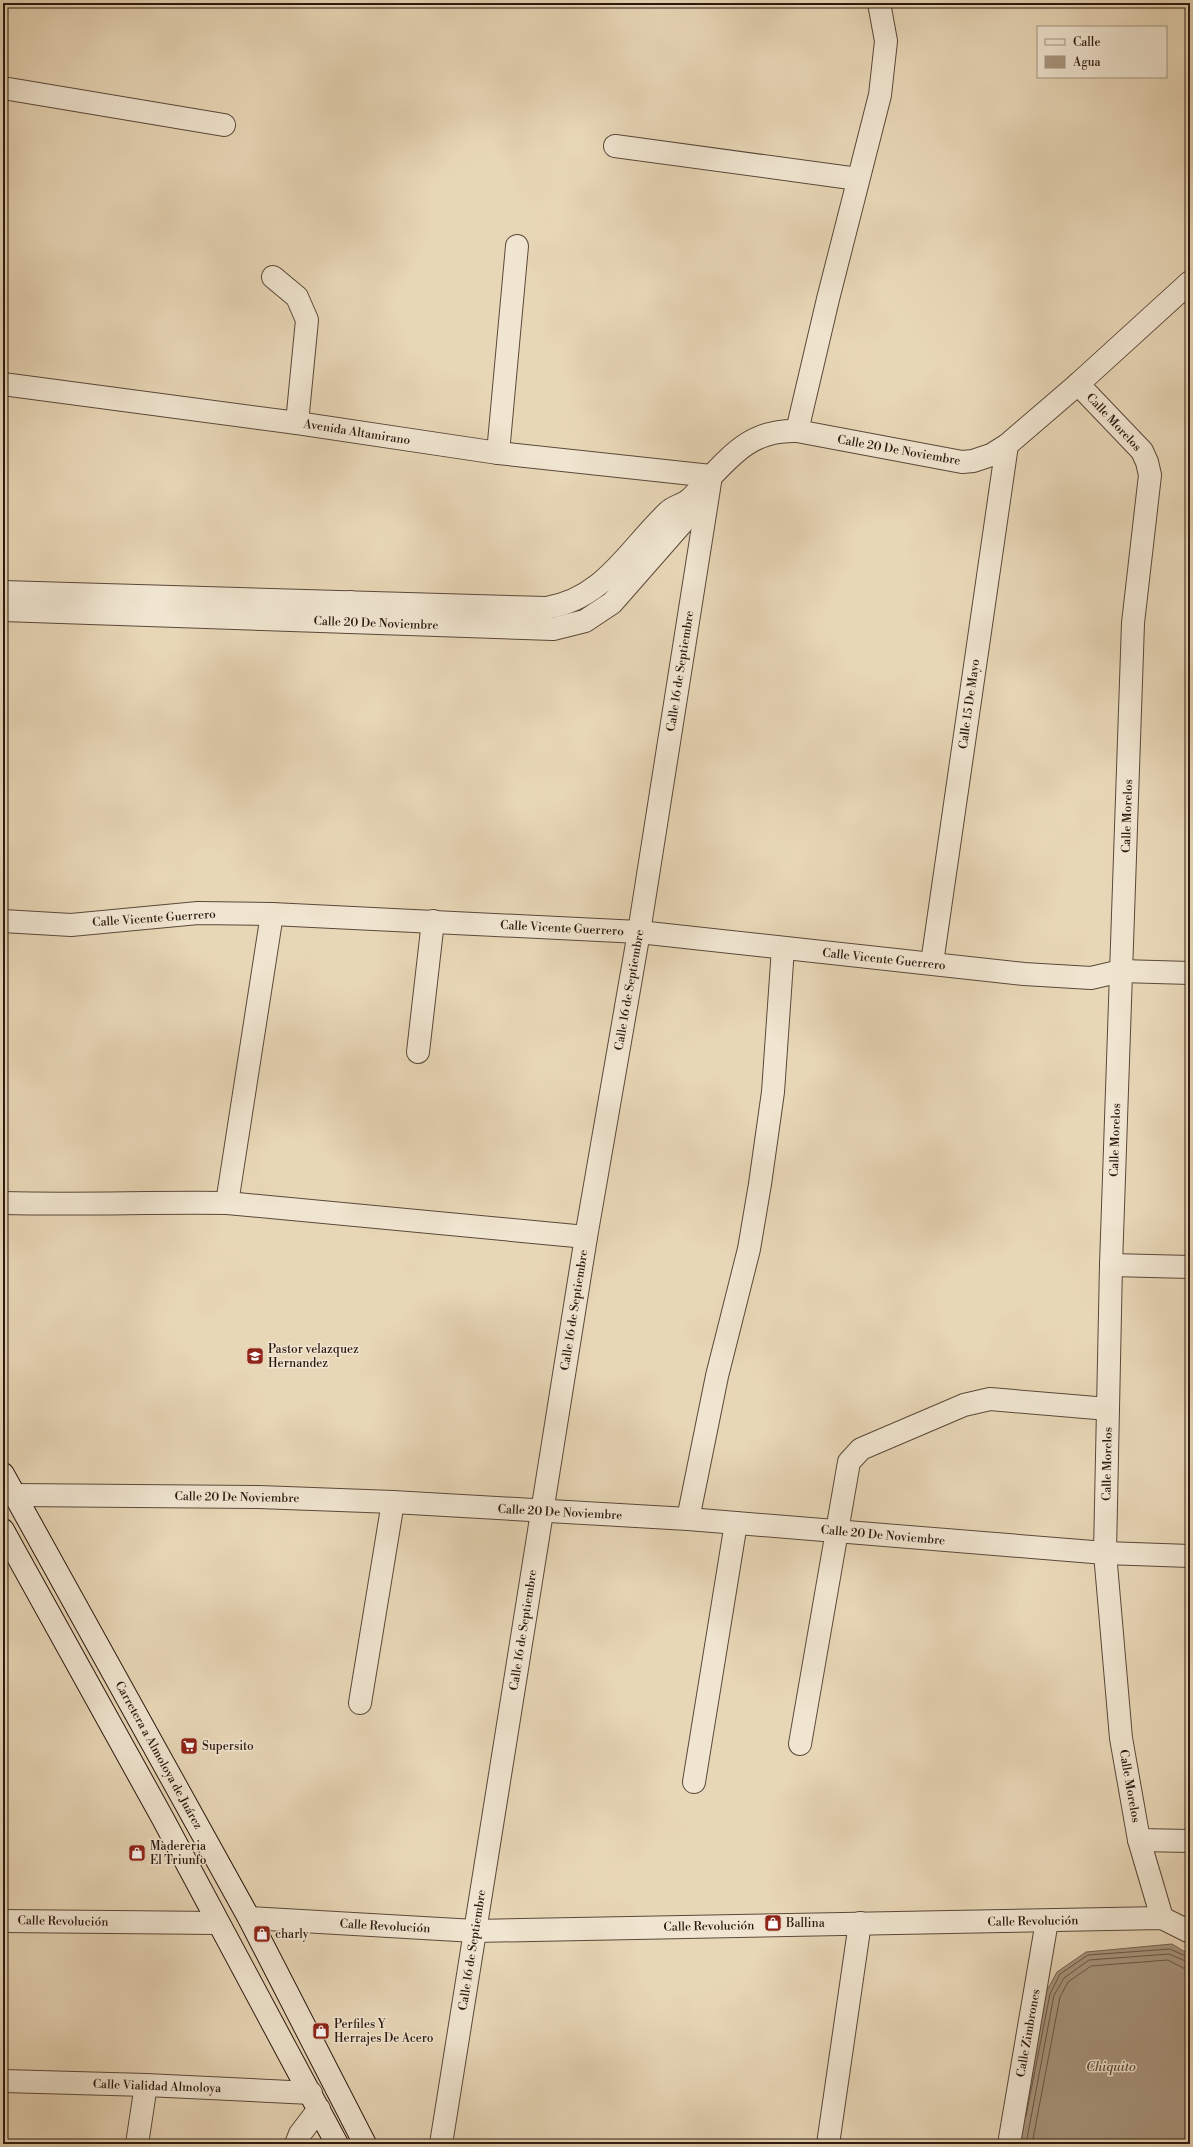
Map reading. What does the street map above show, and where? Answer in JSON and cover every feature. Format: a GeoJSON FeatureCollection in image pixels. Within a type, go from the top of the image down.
{"type":"FeatureCollection","features":[{"type":"Feature","properties":{"kind":"street"},"geometry":{"type":"LineString","coordinates":[[798,431],[858,179],[880,95],[886,41],[878,3]]}},
{"type":"Feature","properties":{"kind":"street"},"geometry":{"type":"LineString","coordinates":[[3,88],[224,125]]}},
{"type":"Feature","properties":{"kind":"street"},"geometry":{"type":"LineString","coordinates":[[615,146],[858,179]]}},
{"type":"Feature","properties":{"kind":"street"},"geometry":{"type":"LineString","coordinates":[[498,453],[518,246]]}},
{"type":"Feature","properties":{"kind":"street"},"geometry":{"type":"LineString","coordinates":[[274,277],[297,297],[307,320],[298,423]]}},
{"type":"Feature","properties":{"kind":"street","name":"Calle 20 De Noviembre"},"geometry":{"type":"LineString","coordinates":[[3,610],[350,612],[546,608],[565,605],[582,598],[598,587],[669,510],[689,500],[732,455],[755,438],[785,430],[798,431],[962,462],[974,461],[991,455],[1007,445],[1078,384],[1190,282]]}},
{"type":"Feature","properties":{"kind":"street","name":"Avenida Altamirano"},"geometry":{"type":"LineString","coordinates":[[3,384],[298,423],[498,453],[711,476]]}},
{"type":"Feature","properties":{"kind":"street","name":"Calle Morelos"},"geometry":{"type":"LineString","coordinates":[[1078,384],[1142,451],[1150,475],[1133,623],[1111,1265],[1105,1553],[1122,1738],[1139,1840],[1162,1918]]}},
{"type":"Feature","properties":{"kind":"street","name":"Calle 15 De Mayo"},"geometry":{"type":"LineString","coordinates":[[932,963],[1007,445]]}},
{"type":"Feature","properties":{"kind":"street","name":"Calle 16 de Septiembre"},"geometry":{"type":"LineString","coordinates":[[440,2144],[586,1237],[639,932],[711,476]]}},
{"type":"Feature","properties":{"kind":"street","name":"Calle 20 De Noviembre"},"geometry":{"type":"LineString","coordinates":[[3,592],[350,612]]}},
{"type":"Feature","properties":{"kind":"street","name":"Calle Vicente Guerrero"},"geometry":{"type":"LineString","coordinates":[[3,920],[71,925],[198,913],[272,914],[433,921],[639,932],[1024,974],[1091,978],[1122,971],[1190,973]]}},
{"type":"Feature","properties":{"kind":"street"},"geometry":{"type":"LineString","coordinates":[[227,1203],[272,914]]}},
{"type":"Feature","properties":{"kind":"street"},"geometry":{"type":"LineString","coordinates":[[418,1052],[433,921]]}},
{"type":"Feature","properties":{"kind":"street"},"geometry":{"type":"LineString","coordinates":[[688,1519],[717,1376],[749,1249],[760,1184],[773,1092],[783,948]]}},
{"type":"Feature","properties":{"kind":"street"},"geometry":{"type":"LineString","coordinates":[[3,1203],[71,1205],[169,1202],[227,1203],[586,1237]]}},
{"type":"Feature","properties":{"kind":"street"},"geometry":{"type":"LineString","coordinates":[[1111,1265],[1190,1267]]}},
{"type":"Feature","properties":{"kind":"street"},"geometry":{"type":"LineString","coordinates":[[800,1744],[849,1462],[861,1449],[964,1405],[990,1399],[1108,1409]]}},
{"type":"Feature","properties":{"kind":"street","name":"Carretera a Almoloya de Juárez"},"geometry":{"type":"LineString","coordinates":[[3,1474],[249,1918],[366,2144]]}},
{"type":"Feature","properties":{"kind":"street","name":"Calle 20 De Noviembre"},"geometry":{"type":"LineString","coordinates":[[14,1495],[259,1497],[393,1502],[542,1512],[688,1519],[1105,1553],[1190,1556]]}},
{"type":"Feature","properties":{"kind":"street"},"geometry":{"type":"LineString","coordinates":[[360,1703],[393,1502]]}},
{"type":"Feature","properties":{"kind":"street"},"geometry":{"type":"LineString","coordinates":[[694,1782],[736,1523]]}},
{"type":"Feature","properties":{"kind":"street"},"geometry":{"type":"LineString","coordinates":[[3,1530],[105,1713],[337,2144]]}},
{"type":"Feature","properties":{"kind":"street"},"geometry":{"type":"LineString","coordinates":[[105,1713],[128,1699]]}},
{"type":"Feature","properties":{"kind":"street"},"geometry":{"type":"LineString","coordinates":[[1139,1840],[1190,1841]]}},
{"type":"Feature","properties":{"kind":"street","name":"Calle Revolución"},"geometry":{"type":"LineString","coordinates":[[249,1918],[475,1931],[1162,1918],[1190,1932]]}},
{"type":"Feature","properties":{"kind":"street","name":"Calle Revolución"},"geometry":{"type":"LineString","coordinates":[[3,1920],[218,1923]]}},
{"type":"Feature","properties":{"kind":"street","name":"Calle Zimbrones"},"geometry":{"type":"LineString","coordinates":[[1009,2144],[1047,1921]]}},
{"type":"Feature","properties":{"kind":"street"},"geometry":{"type":"LineString","coordinates":[[828,2144],[860,1923]]}},
{"type":"Feature","properties":{"kind":"street","name":"Calle Vialidad Almoloya"},"geometry":{"type":"LineString","coordinates":[[3,2082],[146,2085],[315,2101]]}},
{"type":"Feature","properties":{"kind":"street"},"geometry":{"type":"LineString","coordinates":[[137,2144],[146,2085]]}},
{"type":"Feature","properties":{"kind":"street"},"geometry":{"type":"LineString","coordinates":[[296,2144],[315,2101]]}},
{"type":"Feature","properties":{"kind":"water","name":"Chiquito"},"geometry":{"type":"Polygon","coordinates":[[[1172,1944],[1190,1955],[1190,2144],[1016,2144],[1046,1992],[1057,1972],[1086,1952],[1172,1944]]]}},
{"type":"Feature","properties":{"kind":"place","name":"Pastor velazquez Hernandez"},"geometry":{"type":"Point","coordinates":[255,1356]}},
{"type":"Feature","properties":{"kind":"place","name":"Supersito"},"geometry":{"type":"Point","coordinates":[189,1746]}},
{"type":"Feature","properties":{"kind":"place","name":"Madereria El Triunfo"},"geometry":{"type":"Point","coordinates":[137,1853]}},
{"type":"Feature","properties":{"kind":"place","name":"Ballina"},"geometry":{"type":"Point","coordinates":[773,1923]}},
{"type":"Feature","properties":{"kind":"place","name":"charly"},"geometry":{"type":"Point","coordinates":[262,1934]}},
{"type":"Feature","properties":{"kind":"place","name":"Perfiles Y Herrajes De Acero"},"geometry":{"type":"Point","coordinates":[321,2031]}}]}
